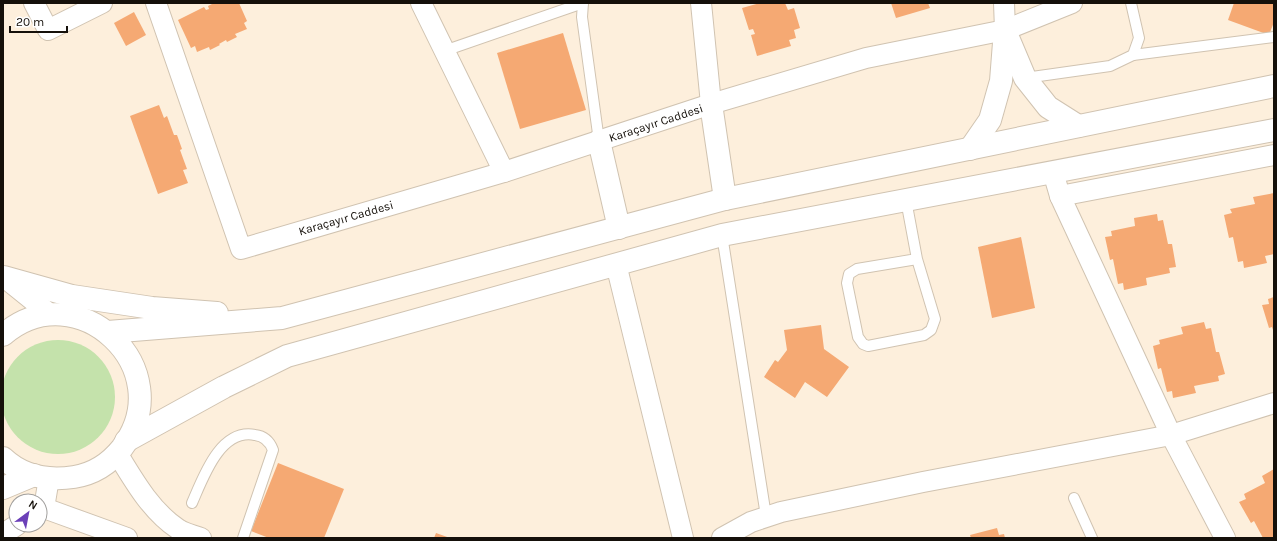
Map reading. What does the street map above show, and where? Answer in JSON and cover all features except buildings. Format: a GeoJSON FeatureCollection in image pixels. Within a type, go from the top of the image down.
{"type":"FeatureCollection","features":[{"type":"Feature","properties":{"kind":"street"},"geometry":{"type":"LineString","coordinates":[[34,3],[48,30],[102,3]]}},
{"type":"Feature","properties":{"kind":"street","name":"Karaçayır Caddesi"},"geometry":{"type":"LineString","coordinates":[[156,3],[241,249],[504,172],[711,104],[866,58],[1005,30],[1072,3]]}},
{"type":"Feature","properties":{"kind":"street"},"geometry":{"type":"LineString","coordinates":[[701,3],[711,104],[725,199]]}},
{"type":"Feature","properties":{"kind":"street"},"geometry":{"type":"LineString","coordinates":[[970,149],[990,120],[1001,81],[1005,30],[1004,3]]}},
{"type":"Feature","properties":{"kind":"street"},"geometry":{"type":"LineString","coordinates":[[426,5],[444,51],[504,172]]}},
{"type":"Feature","properties":{"kind":"street"},"geometry":{"type":"LineString","coordinates":[[1005,30],[1026,78],[1048,107],[1078,126]]}},
{"type":"Feature","properties":{"kind":"street"},"geometry":{"type":"LineString","coordinates":[[108,332],[282,318],[725,199],[1274,86]]}},
{"type":"Feature","properties":{"kind":"street"},"geometry":{"type":"LineString","coordinates":[[122,447],[224,387],[287,356],[616,264],[722,235],[1274,130]]}},
{"type":"Feature","properties":{"kind":"street"},"geometry":{"type":"LineString","coordinates":[[599,141],[619,228]]}},
{"type":"Feature","properties":{"kind":"street"},"geometry":{"type":"LineString","coordinates":[[1060,196],[1274,155]]}},
{"type":"Feature","properties":{"kind":"street"},"geometry":{"type":"LineString","coordinates":[[1053,172],[1060,196],[1171,435],[1225,538]]}},
{"type":"Feature","properties":{"kind":"street"},"geometry":{"type":"LineString","coordinates":[[616,264],[684,538]]}},
{"type":"Feature","properties":{"kind":"street"},"geometry":{"type":"LineString","coordinates":[[4,276],[72,296],[152,308],[282,318]]}},
{"type":"Feature","properties":{"kind":"street"},"geometry":{"type":"LineString","coordinates":[[4,276],[51,315]]}},
{"type":"Feature","properties":{"kind":"street"},"geometry":{"type":"LineString","coordinates":[[3,335],[22,323],[51,315],[66,315],[81,318],[95,324],[108,332],[119,342],[128,355],[134,368],[140,398],[134,428],[122,447],[106,463],[93,471],[71,477],[41,477],[3,488]]}},
{"type":"Feature","properties":{"kind":"street"},"geometry":{"type":"LineString","coordinates":[[722,538],[736,529],[766,516],[923,482],[1171,435],[1274,403]]}},
{"type":"Feature","properties":{"kind":"street"},"geometry":{"type":"LineString","coordinates":[[122,447],[135,483],[158,512],[179,530],[201,538]]}},
{"type":"Feature","properties":{"kind":"street"},"geometry":{"type":"LineString","coordinates":[[3,458],[20,470],[41,477]]}},
{"type":"Feature","properties":{"kind":"street"},"geometry":{"type":"LineString","coordinates":[[41,477],[42,493]]}},
{"type":"Feature","properties":{"kind":"street"},"geometry":{"type":"LineString","coordinates":[[48,511],[127,538]]}},
{"type":"Feature","properties":{"kind":"lane"},"geometry":{"type":"LineString","coordinates":[[444,51],[583,3],[582,17],[599,141]]}},
{"type":"Feature","properties":{"kind":"lane"},"geometry":{"type":"LineString","coordinates":[[1131,3],[1140,38],[1133,55]]}},
{"type":"Feature","properties":{"kind":"lane"},"geometry":{"type":"LineString","coordinates":[[1026,78],[1110,66],[1133,55],[1274,37]]}},
{"type":"Feature","properties":{"kind":"lane"},"geometry":{"type":"LineString","coordinates":[[906,200],[917,259],[935,319],[931,330],[924,335],[868,346],[863,344],[858,337],[847,283],[849,274],[857,269],[917,259]]}},
{"type":"Feature","properties":{"kind":"lane"},"geometry":{"type":"LineString","coordinates":[[722,235],[766,516]]}},
{"type":"Feature","properties":{"kind":"lane"},"geometry":{"type":"LineString","coordinates":[[192,503],[203,478],[222,447],[232,439],[243,435],[251,434],[261,436],[271,444],[273,450],[243,538]]}},
{"type":"Feature","properties":{"kind":"lane"},"geometry":{"type":"LineString","coordinates":[[1074,498],[1092,538]]}},
{"type":"Feature","properties":{"kind":"green space"},"geometry":{"type":"Polygon","coordinates":[[[58,340],[80,344],[98,357],[111,375],[115,397],[111,419],[98,437],[80,450],[58,454],[36,450],[18,437],[5,419],[1,397],[5,375],[18,357],[36,344],[58,340]]]}}]}
